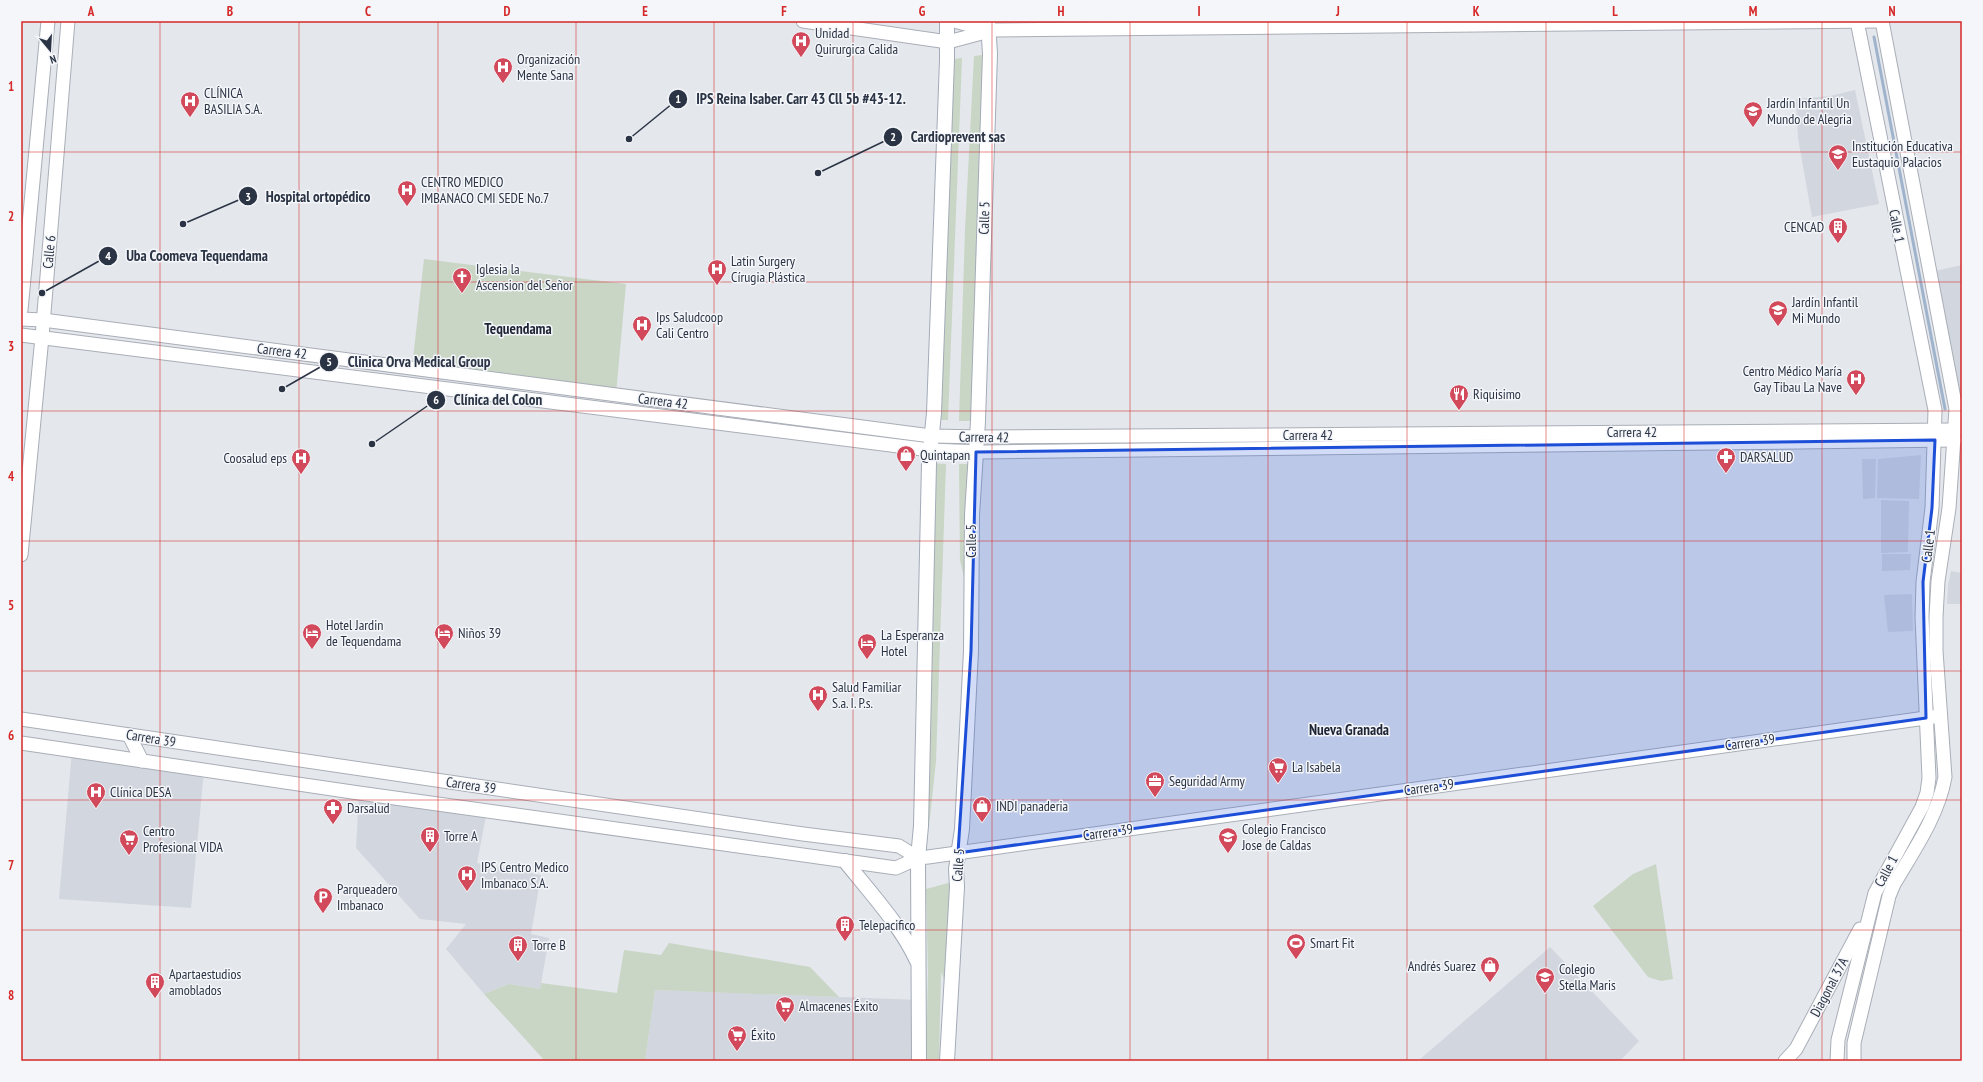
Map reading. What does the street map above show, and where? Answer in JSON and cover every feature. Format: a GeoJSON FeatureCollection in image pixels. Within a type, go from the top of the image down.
{"type":"FeatureCollection","features":[{"type":"Feature","properties":{"kind":"main road"},"geometry":{"type":"LineString","coordinates":[[919,1061],[918,858],[921,826],[930,450],[934,413],[948,42],[947,21]]}},
{"type":"Feature","properties":{"kind":"main road","name":"Calle 5"},"geometry":{"type":"LineString","coordinates":[[947,1061],[958,853],[962,829],[970,651],[972,515],[977,437],[989,26]]}},
{"type":"Feature","properties":{"kind":"main road"},"geometry":{"type":"LineString","coordinates":[[845,862],[911,947],[919,966]]}},
{"type":"Feature","properties":{"kind":"street","name":"Calle 6"},"geometry":{"type":"LineString","coordinates":[[21,310],[48,21]]}},
{"type":"Feature","properties":{"kind":"street","name":"Calle 6"},"geometry":{"type":"LineString","coordinates":[[21,555],[23,516],[42,337],[68,21]]}},
{"type":"Feature","properties":{"kind":"street"},"geometry":{"type":"LineString","coordinates":[[804,21],[948,42],[989,26]]}},
{"type":"Feature","properties":{"kind":"street"},"geometry":{"type":"LineString","coordinates":[[954,21],[989,26],[1882,21]]}},
{"type":"Feature","properties":{"kind":"street","name":"Calle 1"},"geometry":{"type":"LineString","coordinates":[[1837,1061],[1838,1040],[1869,911],[1881,879],[1922,807],[1928,793],[1929,778],[1923,653],[1923,582],[1932,508],[1935,410],[1857,21]]}},
{"type":"Feature","properties":{"kind":"street","name":"Calle 1"},"geometry":{"type":"LineString","coordinates":[[1854,1061],[1854,1042],[1889,896],[1894,884],[1934,814],[1941,797],[1944,777],[1936,617],[1938,581],[1949,508],[1956,409],[1882,21]]}},
{"type":"Feature","properties":{"kind":"street","name":"Carrera 42"},"geometry":{"type":"LineString","coordinates":[[21,319],[43,320],[931,436],[1955,435]]}},
{"type":"Feature","properties":{"kind":"street","name":"Carrera 42"},"geometry":{"type":"LineString","coordinates":[[21,335],[930,450],[976,452],[1935,435]]}},
{"type":"Feature","properties":{"kind":"street"},"geometry":{"type":"LineString","coordinates":[[21,442],[33,428]]}},
{"type":"Feature","properties":{"kind":"street","name":"Carrera 39"},"geometry":{"type":"LineString","coordinates":[[21,743],[845,862],[896,868],[918,858],[1940,716]]}},
{"type":"Feature","properties":{"kind":"street","name":"Carrera 39"},"geometry":{"type":"LineString","coordinates":[[21,719],[780,831],[899,846],[918,858]]}},
{"type":"Feature","properties":{"kind":"street"},"geometry":{"type":"LineString","coordinates":[[129,734],[142,761]]}},
{"type":"Feature","properties":{"kind":"street","name":"Diagonal 37A"},"geometry":{"type":"LineString","coordinates":[[1785,1061],[1796,1048],[1869,911]]}},
{"type":"Feature","properties":{"kind":"highlighted area"},"geometry":{"type":"Polygon","coordinates":[[[1935,440],[1932,508],[1923,582],[1926,718],[958,853],[971,651],[976,452],[1935,440]]]}},
{"type":"Feature","properties":{"kind":"shaded area","name":"Institución Educativa Eustaquio Palacios"},"geometry":{"type":"Polygon","coordinates":[[[1855,90],[1879,204],[1812,217],[1798,138],[1796,99],[1830,96],[1855,90]]]}},
{"type":"Feature","properties":{"kind":"shaded area"},"geometry":{"type":"Polygon","coordinates":[[[1962,265],[1962,429],[1955,430],[1930,272],[1962,265]]]}},
{"type":"Feature","properties":{"kind":"shaded area"},"geometry":{"type":"Polygon","coordinates":[[[1921,455],[1919,499],[1877,498],[1878,459],[1921,455]]]}},
{"type":"Feature","properties":{"kind":"shaded area"},"geometry":{"type":"Polygon","coordinates":[[[1862,459],[1876,459],[1875,498],[1863,499],[1862,459]]]}},
{"type":"Feature","properties":{"kind":"shaded area"},"geometry":{"type":"Polygon","coordinates":[[[1881,500],[1909,501],[1908,552],[1881,553],[1881,500]]]}},
{"type":"Feature","properties":{"kind":"shaded area"},"geometry":{"type":"Polygon","coordinates":[[[1882,554],[1911,554],[1910,570],[1882,571],[1882,554]]]}},
{"type":"Feature","properties":{"kind":"shaded area"},"geometry":{"type":"Polygon","coordinates":[[[1951,571],[1962,573],[1962,604],[1947,604],[1948,585],[1951,571]]]}},
{"type":"Feature","properties":{"kind":"shaded area"},"geometry":{"type":"Polygon","coordinates":[[[1912,594],[1913,631],[1888,632],[1884,595],[1912,594]]]}},
{"type":"Feature","properties":{"kind":"shaded area","name":"Centro Profesional VIDA"},"geometry":{"type":"Polygon","coordinates":[[[72,751],[204,770],[191,908],[59,899],[72,751]]]}},
{"type":"Feature","properties":{"kind":"shaded area","name":"IPS Centro Medico Imbanaco S.A."},"geometry":{"type":"Polygon","coordinates":[[[359,793],[487,811],[477,863],[541,875],[531,934],[549,938],[540,989],[509,984],[484,994],[446,949],[466,924],[420,919],[356,848],[359,793]]]}},
{"type":"Feature","properties":{"kind":"shaded area","name":"Colegio Stella Maris"},"geometry":{"type":"Polygon","coordinates":[[[1550,947],[1639,1041],[1620,1061],[1418,1061],[1550,947]]]}},
{"type":"Feature","properties":{"kind":"shaded area","name":"Almacenes Éxito"},"geometry":{"type":"Polygon","coordinates":[[[655,990],[920,1000],[919,1061],[645,1061],[655,990]]]}},
{"type":"Feature","properties":{"kind":"green space"},"geometry":{"type":"Polygon","coordinates":[[[990,54],[978,421],[959,421],[965,230],[974,56],[990,54]]]}},
{"type":"Feature","properties":{"kind":"green space"},"geometry":{"type":"Polygon","coordinates":[[[962,58],[948,420],[933,420],[947,60],[962,58]]]}},
{"type":"Feature","properties":{"kind":"green space"},"geometry":{"type":"Polygon","coordinates":[[[424,259],[626,284],[616,394],[412,368],[424,259]]]}},
{"type":"Feature","properties":{"kind":"green space"},"geometry":{"type":"Polygon","coordinates":[[[929,463],[946,464],[936,761],[929,827],[921,826],[929,463]]]}},
{"type":"Feature","properties":{"kind":"green space"},"geometry":{"type":"Polygon","coordinates":[[[959,464],[975,464],[971,608],[960,560],[959,464]]]}},
{"type":"Feature","properties":{"kind":"green space"},"geometry":{"type":"Polygon","coordinates":[[[1656,864],[1673,979],[1661,981],[1648,977],[1593,906],[1633,874],[1656,864]]]}},
{"type":"Feature","properties":{"kind":"green space"},"geometry":{"type":"Polygon","coordinates":[[[956,881],[950,993],[941,972],[939,1061],[926,1061],[928,972],[926,889],[956,881]]]}},
{"type":"Feature","properties":{"kind":"green space"},"geometry":{"type":"Polygon","coordinates":[[[669,943],[810,967],[839,997],[655,990],[645,1061],[545,1061],[484,994],[509,984],[540,989],[541,983],[617,993],[624,950],[661,955],[669,943]]]}},
{"type":"Feature","properties":{"kind":"waterway"},"geometry":{"type":"LineString","coordinates":[[1874,37],[1945,409]]}},
{"type":"Feature","properties":{"kind":"place","name":"Unidad Quirurgica Calida"},"geometry":{"type":"Point","coordinates":[801,58]}},
{"type":"Feature","properties":{"kind":"place","name":"Organización Mente Sana"},"geometry":{"type":"Point","coordinates":[503,84]}},
{"type":"Feature","properties":{"kind":"place","name":"CLÍNICA BASILIA S.A."},"geometry":{"type":"Point","coordinates":[190,118]}},
{"type":"Feature","properties":{"kind":"place","name":"Jardín Infantil Un Mundo de Alegria"},"geometry":{"type":"Point","coordinates":[1753,128]}},
{"type":"Feature","properties":{"kind":"place","name":"IPS Reina Isaber. Carr 43 Cll 5b #43-12."},"geometry":{"type":"Point","coordinates":[629,139]}},
{"type":"Feature","properties":{"kind":"place","name":"Institución Educativa Eustaquio Palacios"},"geometry":{"type":"Point","coordinates":[1838,171]}},
{"type":"Feature","properties":{"kind":"place","name":"Cardioprevent sas"},"geometry":{"type":"Point","coordinates":[818,173]}},
{"type":"Feature","properties":{"kind":"place","name":"CENTRO MEDICO IMBANACO CMI SEDE No.7"},"geometry":{"type":"Point","coordinates":[407,207]}},
{"type":"Feature","properties":{"kind":"place","name":"Hospital ortopédico"},"geometry":{"type":"Point","coordinates":[183,224]}},
{"type":"Feature","properties":{"kind":"place","name":"CENCAD"},"geometry":{"type":"Point","coordinates":[1838,244]}},
{"type":"Feature","properties":{"kind":"place","name":"Latin Surgery Círugia Plástica"},"geometry":{"type":"Point","coordinates":[717,286]}},
{"type":"Feature","properties":{"kind":"place","name":"Uba Coomeva Tequendama"},"geometry":{"type":"Point","coordinates":[42,293]}},
{"type":"Feature","properties":{"kind":"place","name":"Iglesia la Ascension del Señor"},"geometry":{"type":"Point","coordinates":[462,294]}},
{"type":"Feature","properties":{"kind":"place","name":"Jardín Infantil Mi Mundo"},"geometry":{"type":"Point","coordinates":[1778,327]}},
{"type":"Feature","properties":{"kind":"place","name":"Ips Saludcoop Cali Centro"},"geometry":{"type":"Point","coordinates":[642,342]}},
{"type":"Feature","properties":{"kind":"place","name":"Clinica Orva Medical Group"},"geometry":{"type":"Point","coordinates":[282,389]}},
{"type":"Feature","properties":{"kind":"place","name":"Centro Médico María Gay Tibau La Nave"},"geometry":{"type":"Point","coordinates":[1856,396]}},
{"type":"Feature","properties":{"kind":"place","name":"Riquisimo"},"geometry":{"type":"Point","coordinates":[1459,411]}},
{"type":"Feature","properties":{"kind":"place","name":"Clínica del Colon"},"geometry":{"type":"Point","coordinates":[372,444]}},
{"type":"Feature","properties":{"kind":"place","name":"Quintapan"},"geometry":{"type":"Point","coordinates":[906,472]}},
{"type":"Feature","properties":{"kind":"place","name":"DARSALUD"},"geometry":{"type":"Point","coordinates":[1726,474]}},
{"type":"Feature","properties":{"kind":"place","name":"Coosalud eps"},"geometry":{"type":"Point","coordinates":[301,475]}},
{"type":"Feature","properties":{"kind":"place","name":"Hotel Jardin de Tequendama"},"geometry":{"type":"Point","coordinates":[312,650]}},
{"type":"Feature","properties":{"kind":"place","name":"Niños 39"},"geometry":{"type":"Point","coordinates":[444,650]}},
{"type":"Feature","properties":{"kind":"place","name":"La Esperanza Hotel"},"geometry":{"type":"Point","coordinates":[867,660]}},
{"type":"Feature","properties":{"kind":"place","name":"Salud Familiar S.a. I. P.s."},"geometry":{"type":"Point","coordinates":[818,712]}},
{"type":"Feature","properties":{"kind":"place","name":"La Isabela"},"geometry":{"type":"Point","coordinates":[1278,784]}},
{"type":"Feature","properties":{"kind":"place","name":"Seguridad Army"},"geometry":{"type":"Point","coordinates":[1155,798]}},
{"type":"Feature","properties":{"kind":"place","name":"Clínica DESA"},"geometry":{"type":"Point","coordinates":[96,809]}},
{"type":"Feature","properties":{"kind":"place","name":"INDI panaderia"},"geometry":{"type":"Point","coordinates":[982,823]}},
{"type":"Feature","properties":{"kind":"place","name":"Darsalud"},"geometry":{"type":"Point","coordinates":[333,825]}},
{"type":"Feature","properties":{"kind":"place","name":"Torre A"},"geometry":{"type":"Point","coordinates":[430,853]}},
{"type":"Feature","properties":{"kind":"place","name":"Colegio Francisco Jose de Caldas"},"geometry":{"type":"Point","coordinates":[1228,854]}},
{"type":"Feature","properties":{"kind":"place","name":"Centro Profesional VIDA"},"geometry":{"type":"Point","coordinates":[129,856]}},
{"type":"Feature","properties":{"kind":"place","name":"IPS Centro Medico Imbanaco S.A."},"geometry":{"type":"Point","coordinates":[467,892]}},
{"type":"Feature","properties":{"kind":"place","name":"Parqueadero Imbanaco"},"geometry":{"type":"Point","coordinates":[323,914]}},
{"type":"Feature","properties":{"kind":"place","name":"Telepacifico"},"geometry":{"type":"Point","coordinates":[845,942]}},
{"type":"Feature","properties":{"kind":"place","name":"Smart Fit"},"geometry":{"type":"Point","coordinates":[1296,960]}},
{"type":"Feature","properties":{"kind":"place","name":"Torre B"},"geometry":{"type":"Point","coordinates":[518,962]}},
{"type":"Feature","properties":{"kind":"place","name":"Andrés Suarez"},"geometry":{"type":"Point","coordinates":[1490,983]}},
{"type":"Feature","properties":{"kind":"place","name":"Colegio Stella Maris"},"geometry":{"type":"Point","coordinates":[1545,994]}},
{"type":"Feature","properties":{"kind":"place","name":"Apartaestudios amoblados"},"geometry":{"type":"Point","coordinates":[155,999]}},
{"type":"Feature","properties":{"kind":"place","name":"Almacenes Éxito"},"geometry":{"type":"Point","coordinates":[785,1023]}},
{"type":"Feature","properties":{"kind":"place","name":"Éxito"},"geometry":{"type":"Point","coordinates":[737,1052]}},
{"type":"Feature","properties":{"kind":"district","name":"Tequendama"},"geometry":{"type":"Point","coordinates":[518,329]}},
{"type":"Feature","properties":{"kind":"district","name":"Nueva Granada"},"geometry":{"type":"Point","coordinates":[1349,730]}}]}
